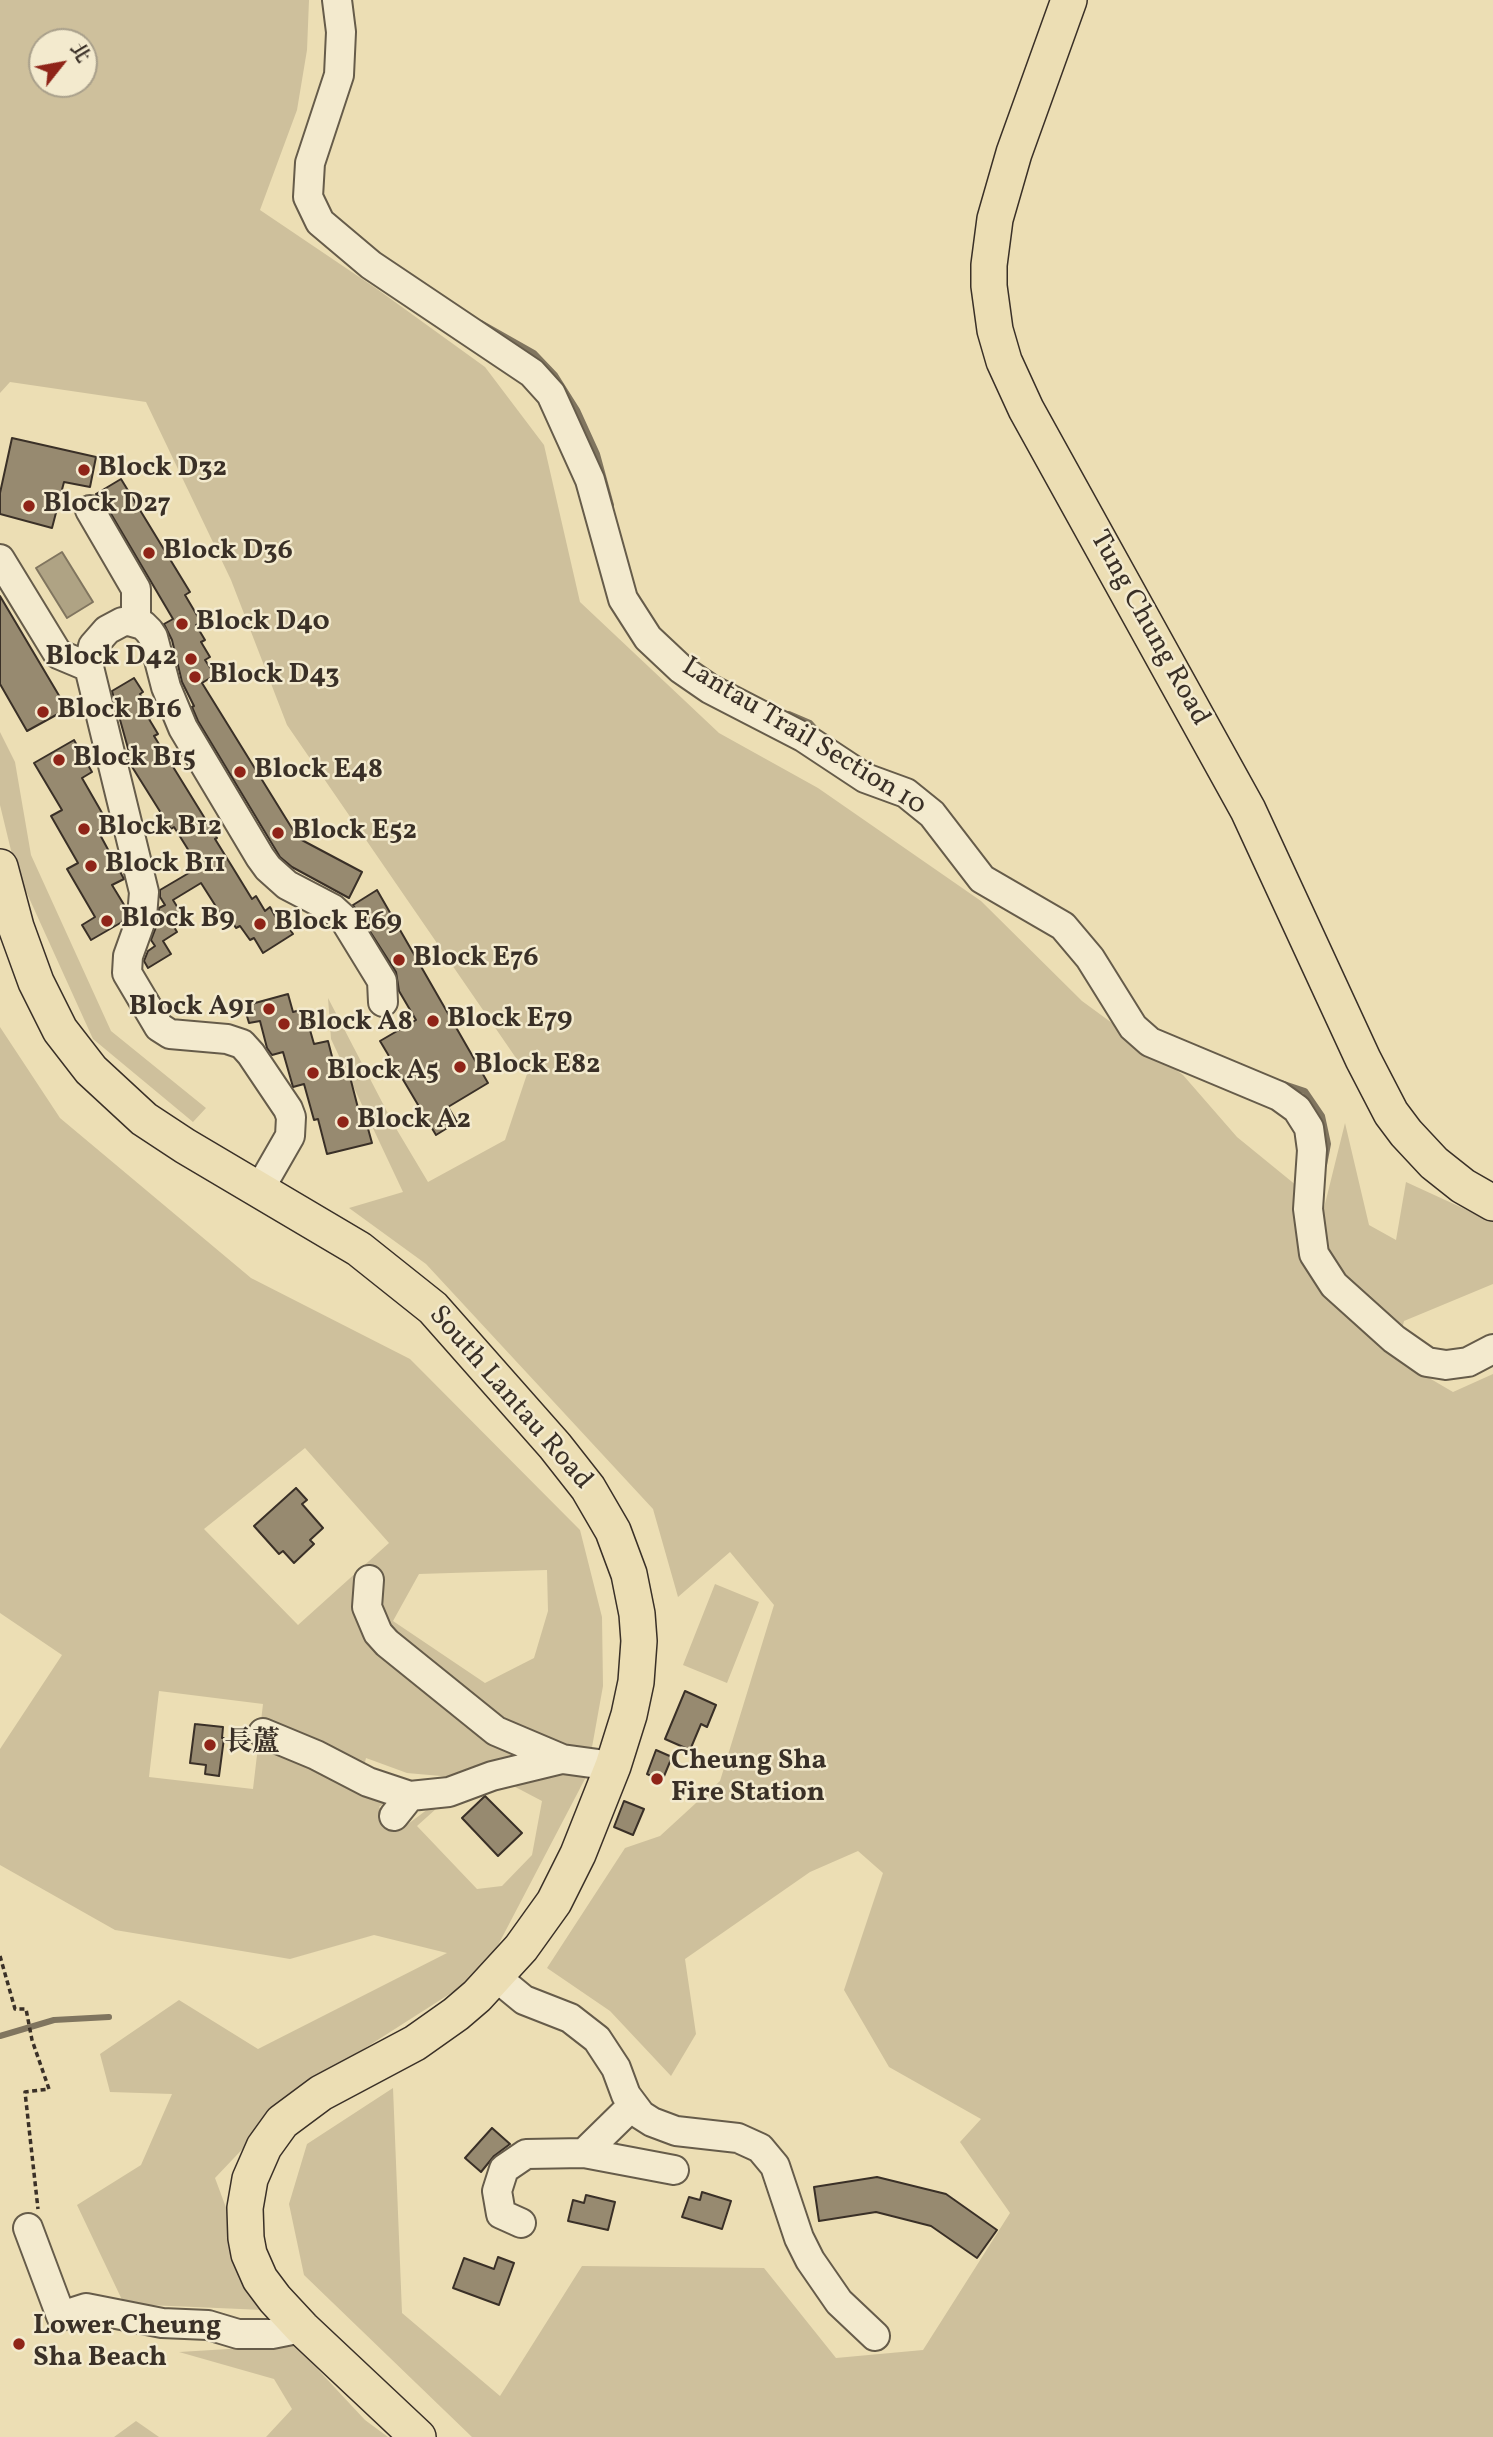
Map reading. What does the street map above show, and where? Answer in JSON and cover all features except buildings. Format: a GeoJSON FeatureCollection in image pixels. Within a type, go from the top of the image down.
{"type":"FeatureCollection","features":[{"type":"Feature","properties":{"kind":"main road","name":"Tung Chung Road"},"geometry":{"type":"LineString","coordinates":[[1064,15],[1003,188],[995,219],[989,265],[994,320],[1004,361],[1026,409],[1248,810],[1384,1100],[1406,1133],[1434,1163],[1463,1186],[1493,1203]]}},
{"type":"Feature","properties":{"kind":"main road","name":"South Lantau Road"},"geometry":{"type":"LineString","coordinates":[[0,867],[16,927],[36,982],[60,1030],[105,1086],[144,1119],[369,1256],[433,1308],[555,1446],[594,1497],[624,1555],[637,1614],[639,1641],[636,1682],[613,1766],[578,1854],[554,1902],[521,1948],[477,1996],[434,2030],[299,2107],[282,2122],[256,2162],[246,2194],[244,2223],[247,2246],[260,2279],[302,2328],[418,2437]]}},
{"type":"Feature","properties":{"kind":"street","name":"Lantau Trail Section 10"},"geometry":{"type":"LineString","coordinates":[[337,0],[341,32],[339,75],[310,163],[308,197],[320,222],[370,265],[532,373],[551,394],[590,480],[623,599],[648,638],[681,670],[710,689],[803,737],[865,778],[906,793],[932,814],[982,879],[1062,926],[1090,958],[1133,1027],[1150,1042],[1279,1096],[1297,1109],[1309,1128],[1312,1150],[1308,1209],[1314,1254],[1334,1285],[1394,1339],[1427,1362],[1446,1366],[1468,1362],[1493,1349]]}},
{"type":"Feature","properties":{"kind":"street"},"geometry":{"type":"LineString","coordinates":[[90,510],[136,589],[136,622]]}},
{"type":"Feature","properties":{"kind":"street"},"geometry":{"type":"LineString","coordinates":[[0,559],[58,654],[89,667]]}},
{"type":"Feature","properties":{"kind":"street"},"geometry":{"type":"LineString","coordinates":[[259,1189],[290,1136],[291,1117],[288,1109],[242,1044],[227,1039],[170,1034],[159,1027],[127,972],[128,956],[144,905],[142,879],[89,667],[93,646],[107,630],[122,622],[136,622],[143,625],[153,637],[166,687],[178,718],[260,857],[287,885],[333,909],[344,919],[382,981],[383,1002]]}},
{"type":"Feature","properties":{"kind":"street"},"geometry":{"type":"LineString","coordinates":[[369,1580],[367,1607],[378,1633],[496,1731],[562,1759],[613,1766]]}},
{"type":"Feature","properties":{"kind":"street"},"geometry":{"type":"LineString","coordinates":[[263,1733],[316,1755],[368,1782],[402,1806],[492,1776],[562,1759]]}},
{"type":"Feature","properties":{"kind":"street"},"geometry":{"type":"LineString","coordinates":[[496,1977],[524,2000],[570,2018],[597,2039],[608,2052],[626,2095],[641,2115],[664,2128],[738,2138],[760,2148],[769,2156],[775,2166],[799,2238],[810,2260],[839,2302],[875,2336]]}},
{"type":"Feature","properties":{"kind":"street"},"geometry":{"type":"LineString","coordinates":[[584,2153],[633,2105]]}},
{"type":"Feature","properties":{"kind":"street"},"geometry":{"type":"LineString","coordinates":[[522,2223],[501,2214],[497,2192],[504,2169],[526,2154],[584,2153],[674,2170]]}},
{"type":"Feature","properties":{"kind":"street"},"geometry":{"type":"LineString","coordinates":[[28,2228],[61,2316],[86,2308],[162,2323],[208,2325],[238,2334],[272,2334],[302,2328]]}},
{"type":"Feature","properties":{"kind":"path"},"geometry":{"type":"LineString","coordinates":[[0,1956],[15,2009],[26,2009],[32,2040],[49,2089],[25,2092],[38,2212],[37,2226],[28,2228]]}},
{"type":"Feature","properties":{"kind":"shaded area"},"geometry":{"type":"Polygon","coordinates":[[[0,0],[309,0],[307,50],[297,110],[260,210],[377,289],[485,367],[544,445],[580,602],[719,733],[818,788],[981,901],[1082,1001],[1183,1075],[1237,1137],[1324,1208],[1345,1123],[1369,1225],[1396,1240],[1406,1182],[1493,1222],[1493,1284],[1404,1321],[1395,1358],[1453,1392],[1493,1374],[1493,2437],[472,2437],[304,2275],[289,2204],[307,2144],[393,2088],[402,2313],[500,2396],[582,2266],[764,2268],[836,2358],[923,2350],[1010,2213],[960,2142],[981,2119],[889,2067],[844,1990],[883,1873],[858,1851],[810,1872],[685,1959],[696,2034],[671,2076],[610,2011],[547,1968],[625,1848],[660,1836],[720,1781],[774,1605],[730,1552],[678,1597],[653,1509],[426,1264],[349,1208],[403,1192],[331,1039],[328,998],[394,1125],[428,1182],[505,1140],[527,1074],[287,725],[231,580],[146,402],[10,382],[0,393],[0,0]]]}},
{"type":"Feature","properties":{"kind":"shaded area"},"geometry":{"type":"Polygon","coordinates":[[[62,552],[93,602],[67,618],[36,568],[62,552]]]}},
{"type":"Feature","properties":{"kind":"shaded area"},"geometry":{"type":"Polygon","coordinates":[[[0,732],[15,762],[31,855],[111,1031],[206,1108],[193,1122],[93,1039],[15,867],[0,805],[0,732]]]}},
{"type":"Feature","properties":{"kind":"shaded area"},"geometry":{"type":"Polygon","coordinates":[[[0,1027],[60,1118],[251,1278],[410,1359],[580,1530],[602,1617],[603,1686],[587,1775],[484,1972],[337,2066],[271,2119],[215,2178],[264,2310],[124,2304],[77,2205],[141,2165],[172,2094],[110,2092],[100,2054],[179,2000],[258,2049],[447,1953],[374,1935],[290,1959],[115,1930],[0,1865],[0,1749],[62,1655],[0,1613],[0,1027]],[[305,1448],[204,1529],[298,1625],[389,1543],[305,1448]],[[547,1570],[419,1574],[393,1621],[485,1683],[534,1658],[548,1611],[547,1570]],[[159,1691],[149,1777],[253,1789],[263,1704],[159,1691]],[[366,1758],[358,1792],[394,1795],[379,1807],[400,1830],[436,1803],[452,1777],[407,1773],[366,1758]],[[502,1780],[447,1799],[417,1826],[477,1889],[502,1886],[532,1855],[542,1801],[502,1780]]]}},
{"type":"Feature","properties":{"kind":"shaded area"},"geometry":{"type":"Polygon","coordinates":[[[715,1584],[759,1602],[727,1683],[683,1665],[715,1584]]]}},
{"type":"Feature","properties":{"kind":"shaded area"},"geometry":{"type":"Polygon","coordinates":[[[295,2345],[365,2420],[388,2437],[266,2437],[292,2409],[274,2379],[179,2352],[295,2345]]]}},
{"type":"Feature","properties":{"kind":"shaded area"},"geometry":{"type":"Polygon","coordinates":[[[136,2421],[159,2437],[114,2437],[136,2421]]]}},
{"type":"Feature","properties":{"kind":"waterway"},"geometry":{"type":"LineString","coordinates":[[481,323],[534,353],[555,375],[577,410],[597,454],[611,505]]}},
{"type":"Feature","properties":{"kind":"waterway"},"geometry":{"type":"LineString","coordinates":[[789,714],[810,723],[818,732]]}},
{"type":"Feature","properties":{"kind":"waterway"},"geometry":{"type":"LineString","coordinates":[[1281,1083],[1305,1091],[1322,1116],[1328,1144],[1324,1165]]}},
{"type":"Feature","properties":{"kind":"waterway"},"geometry":{"type":"LineString","coordinates":[[0,2036],[54,2020],[109,2017]]}},
{"type":"Feature","properties":{"kind":"place","name":"Block D32"},"geometry":{"type":"Point","coordinates":[84,470]}},
{"type":"Feature","properties":{"kind":"place","name":"Block D27"},"geometry":{"type":"Point","coordinates":[29,506]}},
{"type":"Feature","properties":{"kind":"place","name":"Block D36"},"geometry":{"type":"Point","coordinates":[149,553]}},
{"type":"Feature","properties":{"kind":"place","name":"Block D40"},"geometry":{"type":"Point","coordinates":[182,624]}},
{"type":"Feature","properties":{"kind":"place","name":"Block D42"},"geometry":{"type":"Point","coordinates":[191,659]}},
{"type":"Feature","properties":{"kind":"place","name":"Block D43"},"geometry":{"type":"Point","coordinates":[195,677]}},
{"type":"Feature","properties":{"kind":"place","name":"Block B16"},"geometry":{"type":"Point","coordinates":[43,712]}},
{"type":"Feature","properties":{"kind":"place","name":"Block B15"},"geometry":{"type":"Point","coordinates":[59,760]}},
{"type":"Feature","properties":{"kind":"place","name":"Block E48"},"geometry":{"type":"Point","coordinates":[240,772]}},
{"type":"Feature","properties":{"kind":"place","name":"Block B12"},"geometry":{"type":"Point","coordinates":[84,829]}},
{"type":"Feature","properties":{"kind":"place","name":"Block E52"},"geometry":{"type":"Point","coordinates":[278,833]}},
{"type":"Feature","properties":{"kind":"place","name":"Block B11"},"geometry":{"type":"Point","coordinates":[91,866]}},
{"type":"Feature","properties":{"kind":"place","name":"Block B9"},"geometry":{"type":"Point","coordinates":[107,921]}},
{"type":"Feature","properties":{"kind":"place","name":"Block E69"},"geometry":{"type":"Point","coordinates":[260,924]}},
{"type":"Feature","properties":{"kind":"place","name":"Block E76"},"geometry":{"type":"Point","coordinates":[399,960]}},
{"type":"Feature","properties":{"kind":"place","name":"Block A91"},"geometry":{"type":"Point","coordinates":[269,1009]}},
{"type":"Feature","properties":{"kind":"place","name":"Block E79"},"geometry":{"type":"Point","coordinates":[433,1021]}},
{"type":"Feature","properties":{"kind":"place","name":"Block A8"},"geometry":{"type":"Point","coordinates":[284,1024]}},
{"type":"Feature","properties":{"kind":"place","name":"Block E82"},"geometry":{"type":"Point","coordinates":[460,1067]}},
{"type":"Feature","properties":{"kind":"place","name":"Block A5"},"geometry":{"type":"Point","coordinates":[313,1073]}},
{"type":"Feature","properties":{"kind":"place","name":"Block A2"},"geometry":{"type":"Point","coordinates":[343,1122]}},
{"type":"Feature","properties":{"kind":"place","name":"長蘆"},"geometry":{"type":"Point","coordinates":[210,1745]}},
{"type":"Feature","properties":{"kind":"place","name":"Cheung Sha Fire Station"},"geometry":{"type":"Point","coordinates":[657,1779]}},
{"type":"Feature","properties":{"kind":"place","name":"Lower Cheung Sha Beach"},"geometry":{"type":"Point","coordinates":[19,2344]}}]}
